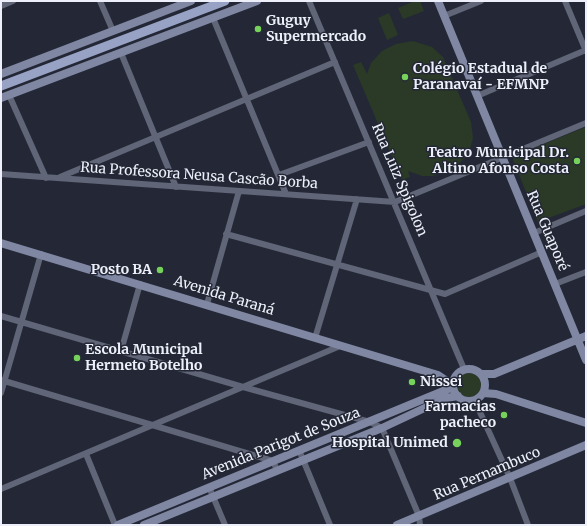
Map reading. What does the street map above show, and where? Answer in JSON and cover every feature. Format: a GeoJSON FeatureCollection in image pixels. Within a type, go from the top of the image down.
{"type":"FeatureCollection","features":[{"type":"Feature","properties":{"kind":"main road"},"geometry":{"type":"LineString","coordinates":[[1,86],[225,1]]}},
{"type":"Feature","properties":{"kind":"street"},"geometry":{"type":"LineString","coordinates":[[1,6],[13,1]]}},
{"type":"Feature","properties":{"kind":"street"},"geometry":{"type":"LineString","coordinates":[[100,1],[113,31]]}},
{"type":"Feature","properties":{"kind":"street"},"geometry":{"type":"LineString","coordinates":[[1,74],[191,1]]}},
{"type":"Feature","properties":{"kind":"street"},"geometry":{"type":"LineString","coordinates":[[1,98],[257,1]]}},
{"type":"Feature","properties":{"kind":"street","name":"Rua Luiz Spigolon"},"geometry":{"type":"LineString","coordinates":[[309,1],[433,292],[461,371]]}},
{"type":"Feature","properties":{"kind":"street","name":"Rua Guaporé"},"geometry":{"type":"LineString","coordinates":[[438,1],[586,360]]}},
{"type":"Feature","properties":{"kind":"street"},"geometry":{"type":"LineString","coordinates":[[444,16],[481,1]]}},
{"type":"Feature","properties":{"kind":"street"},"geometry":{"type":"LineString","coordinates":[[477,96],[586,51],[565,1]]}},
{"type":"Feature","properties":{"kind":"street"},"geometry":{"type":"LineString","coordinates":[[213,18],[286,194]]}},
{"type":"Feature","properties":{"kind":"street"},"geometry":{"type":"LineString","coordinates":[[122,53],[176,187]]}},
{"type":"Feature","properties":{"kind":"street"},"geometry":{"type":"LineString","coordinates":[[57,178],[335,62]]}},
{"type":"Feature","properties":{"kind":"street"},"geometry":{"type":"LineString","coordinates":[[9,95],[46,178]]}},
{"type":"Feature","properties":{"kind":"street"},"geometry":{"type":"LineString","coordinates":[[395,202],[586,123]]}},
{"type":"Feature","properties":{"kind":"street"},"geometry":{"type":"LineString","coordinates":[[279,175],[369,142]]}},
{"type":"Feature","properties":{"kind":"street","name":"Rua Professora Neusa Cascão Borba"},"geometry":{"type":"LineString","coordinates":[[1,174],[395,202]]}},
{"type":"Feature","properties":{"kind":"street"},"geometry":{"type":"LineString","coordinates":[[206,304],[239,191]]}},
{"type":"Feature","properties":{"kind":"street"},"geometry":{"type":"LineString","coordinates":[[315,338],[338,265],[356,199]]}},
{"type":"Feature","properties":{"kind":"street"},"geometry":{"type":"LineString","coordinates":[[534,233],[586,211]]}},
{"type":"Feature","properties":{"kind":"street"},"geometry":{"type":"LineString","coordinates":[[226,234],[433,292],[445,294],[542,252]]}},
{"type":"Feature","properties":{"kind":"street","name":"Avenida Paraná"},"geometry":{"type":"LineString","coordinates":[[1,243],[438,375],[453,386]]}},
{"type":"Feature","properties":{"kind":"street"},"geometry":{"type":"LineString","coordinates":[[1,393],[3,381],[41,254]]}},
{"type":"Feature","properties":{"kind":"street"},"geometry":{"type":"LineString","coordinates":[[555,284],[586,272]]}},
{"type":"Feature","properties":{"kind":"street"},"geometry":{"type":"LineString","coordinates":[[121,351],[140,284]]}},
{"type":"Feature","properties":{"kind":"street"},"geometry":{"type":"LineString","coordinates":[[1,316],[243,387],[370,422],[382,428],[419,516],[420,525]]}},
{"type":"Feature","properties":{"kind":"street"},"geometry":{"type":"LineString","coordinates":[[586,336],[494,374],[481,374],[474,370],[461,371],[453,386],[458,396],[465,400],[496,394],[586,423]]}},
{"type":"Feature","properties":{"kind":"street"},"geometry":{"type":"LineString","coordinates":[[1,489],[340,346]]}},
{"type":"Feature","properties":{"kind":"street","name":"Avenida Paraná"},"geometry":{"type":"LineString","coordinates":[[438,375],[461,371]]}},
{"type":"Feature","properties":{"kind":"street"},"geometry":{"type":"LineString","coordinates":[[481,374],[485,382],[480,396],[484,421],[510,478],[528,525]]}},
{"type":"Feature","properties":{"kind":"street"},"geometry":{"type":"LineString","coordinates":[[3,381],[273,461],[277,470]]}},
{"type":"Feature","properties":{"kind":"street","name":"Avenida Parigot de Souza"},"geometry":{"type":"LineString","coordinates":[[116,525],[370,422],[453,386]]}},
{"type":"Feature","properties":{"kind":"street","name":"Avenida Parigot de Souza"},"geometry":{"type":"LineString","coordinates":[[144,525],[382,428],[446,398],[458,396]]}},
{"type":"Feature","properties":{"kind":"street","name":"Rua Pernambuco"},"geometry":{"type":"LineString","coordinates":[[397,525],[586,445]]}},
{"type":"Feature","properties":{"kind":"street"},"geometry":{"type":"LineString","coordinates":[[298,450],[330,525]]}},
{"type":"Feature","properties":{"kind":"street"},"geometry":{"type":"LineString","coordinates":[[86,454],[116,525]]}},
{"type":"Feature","properties":{"kind":"street"},"geometry":{"type":"LineString","coordinates":[[209,487],[225,525]]}},
{"type":"Feature","properties":{"kind":"green space"},"geometry":{"type":"Polygon","coordinates":[[[415,1],[420,1],[424,11],[403,19],[398,8],[415,1]]]}},
{"type":"Feature","properties":{"kind":"green space"},"geometry":{"type":"Polygon","coordinates":[[[389,13],[398,35],[387,40],[378,18],[389,13]]]}},
{"type":"Feature","properties":{"kind":"green space"},"geometry":{"type":"Polygon","coordinates":[[[413,41],[432,47],[443,57],[471,122],[473,138],[468,155],[453,169],[433,176],[422,176],[408,171],[410,177],[402,180],[353,65],[361,62],[367,74],[371,63],[382,51],[396,44],[413,41]]]}},
{"type":"Feature","properties":{"kind":"green space"},"geometry":{"type":"Polygon","coordinates":[[[586,127],[586,204],[538,222],[512,157],[586,127]]]}},
{"type":"Feature","properties":{"kind":"green space"},"geometry":{"type":"Polygon","coordinates":[[[469,373],[474,374],[480,380],[480,390],[474,396],[469,397],[464,396],[458,390],[457,385],[458,380],[464,374],[469,373]]]}},
{"type":"Feature","properties":{"kind":"place","name":"Guguy Supermercado"},"geometry":{"type":"Point","coordinates":[258,29]}},
{"type":"Feature","properties":{"kind":"place","name":"Colégio Estadual de Paranavaí - EFMNP"},"geometry":{"type":"Point","coordinates":[405,77]}},
{"type":"Feature","properties":{"kind":"place","name":"Teatro Municipal Dr. Altino Afonso Costa"},"geometry":{"type":"Point","coordinates":[577,161]}},
{"type":"Feature","properties":{"kind":"place","name":"Posto BA"},"geometry":{"type":"Point","coordinates":[160,270]}},
{"type":"Feature","properties":{"kind":"place","name":"Escola Municipal Hermeto Botelho"},"geometry":{"type":"Point","coordinates":[77,358]}},
{"type":"Feature","properties":{"kind":"place","name":"Nissei"},"geometry":{"type":"Point","coordinates":[412,382]}},
{"type":"Feature","properties":{"kind":"place","name":"Farmacias pacheco"},"geometry":{"type":"Point","coordinates":[504,415]}},
{"type":"Feature","properties":{"kind":"place","name":"Hospital Unimed"},"geometry":{"type":"Point","coordinates":[457,443]}}]}
